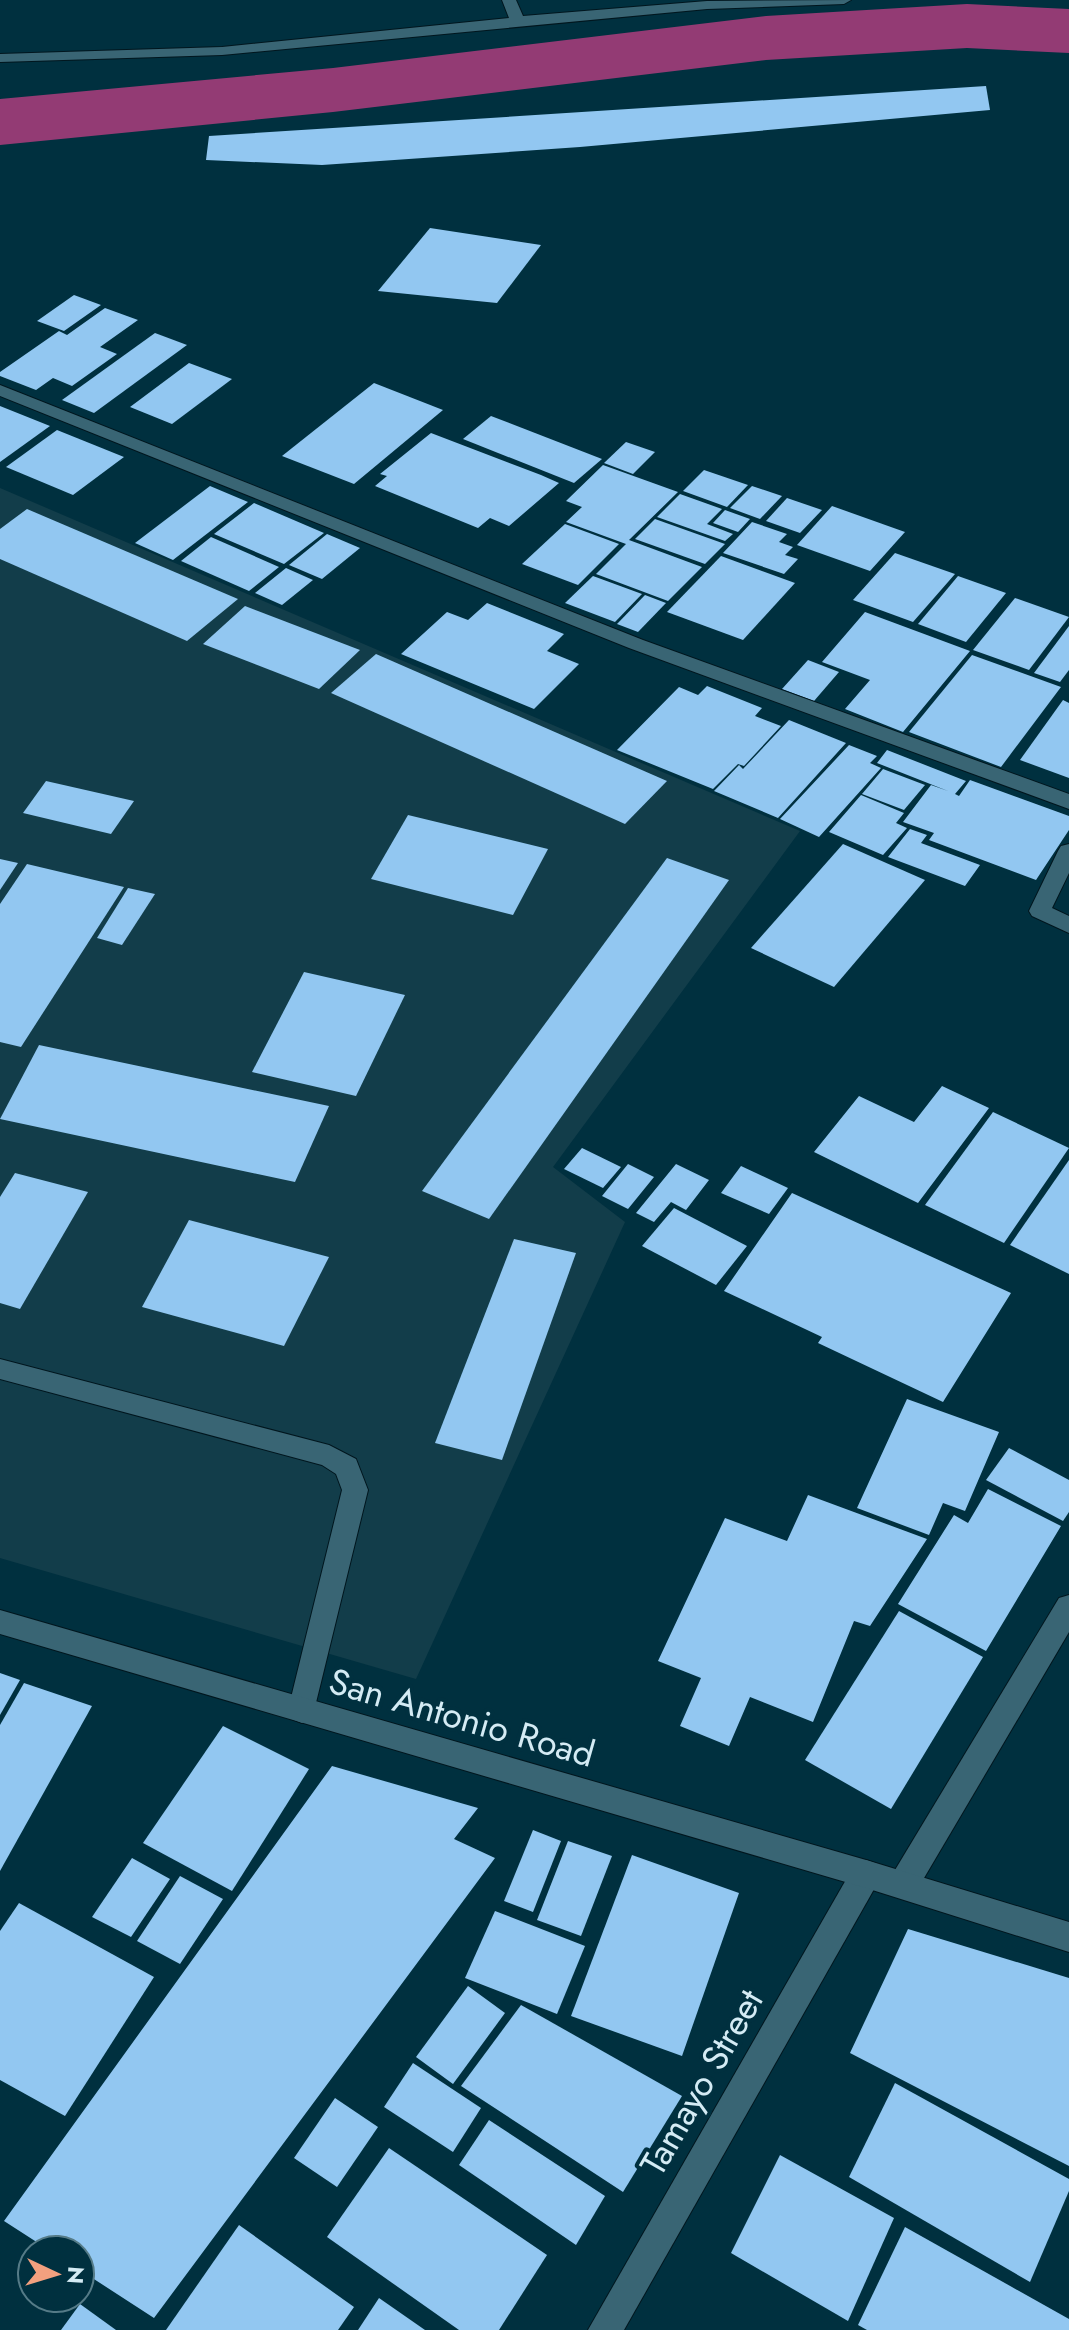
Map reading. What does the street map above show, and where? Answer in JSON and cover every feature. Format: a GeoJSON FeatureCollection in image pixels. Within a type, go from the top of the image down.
{"type":"FeatureCollection","features":[{"type":"Feature","properties":{"kind":"street"},"geometry":{"type":"LineString","coordinates":[[509,0],[518,21]]}},
{"type":"Feature","properties":{"kind":"street"},"geometry":{"type":"LineString","coordinates":[[0,58],[222,51],[707,5],[844,0]]}},
{"type":"Feature","properties":{"kind":"street"},"geometry":{"type":"LineString","coordinates":[[0,390],[636,644],[1069,802]]}},
{"type":"Feature","properties":{"kind":"street"},"geometry":{"type":"LineString","coordinates":[[1069,851],[1040,911],[1069,925]]}},
{"type":"Feature","properties":{"kind":"street"},"geometry":{"type":"LineString","coordinates":[[0,1369],[329,1456],[347,1467],[355,1490],[302,1710]]}},
{"type":"Feature","properties":{"kind":"street"},"geometry":{"type":"LineString","coordinates":[[903,1885],[1069,1607]]}},
{"type":"Feature","properties":{"kind":"street","name":"San Antonio Road"},"geometry":{"type":"LineString","coordinates":[[0,1622],[866,1874],[1069,1937]]}},
{"type":"Feature","properties":{"kind":"street","name":"Tamayo Street"},"geometry":{"type":"LineString","coordinates":[[605,2330],[866,1874]]}},
{"type":"Feature","properties":{"kind":"shaded area"},"geometry":{"type":"Polygon","coordinates":[[[0,488],[800,831],[553,1167],[625,1222],[416,1679],[0,1558],[0,488]]]}},
{"type":"Feature","properties":{"kind":"building"},"geometry":{"type":"Polygon","coordinates":[[[986,86],[990,110],[580,147],[322,165],[206,160],[209,136],[986,86]]]}},
{"type":"Feature","properties":{"kind":"building"},"geometry":{"type":"Polygon","coordinates":[[[430,228],[541,245],[497,303],[378,291],[430,228]]]}},
{"type":"Feature","properties":{"kind":"building"},"geometry":{"type":"Polygon","coordinates":[[[74,295],[101,305],[64,331],[37,321],[74,295]]]}},
{"type":"Feature","properties":{"kind":"building"},"geometry":{"type":"Polygon","coordinates":[[[105,308],[138,320],[100,347],[117,354],[72,386],[53,378],[36,390],[0,376],[0,372],[59,331],[67,335],[105,308]]]}},
{"type":"Feature","properties":{"kind":"building"},"geometry":{"type":"Polygon","coordinates":[[[155,333],[187,345],[94,413],[62,400],[155,333]]]}},
{"type":"Feature","properties":{"kind":"building"},"geometry":{"type":"Polygon","coordinates":[[[189,363],[232,379],[172,424],[130,407],[189,363]]]}},
{"type":"Feature","properties":{"kind":"building"},"geometry":{"type":"Polygon","coordinates":[[[374,383],[443,410],[354,484],[282,456],[374,383]]]}},
{"type":"Feature","properties":{"kind":"building"},"geometry":{"type":"Polygon","coordinates":[[[0,406],[50,426],[0,462],[0,406]]]}},
{"type":"Feature","properties":{"kind":"building"},"geometry":{"type":"Polygon","coordinates":[[[491,416],[602,459],[574,483],[463,439],[491,416]]]}},
{"type":"Feature","properties":{"kind":"building"},"geometry":{"type":"Polygon","coordinates":[[[57,430],[124,457],[73,495],[6,467],[57,430]]]}},
{"type":"Feature","properties":{"kind":"building"},"geometry":{"type":"Polygon","coordinates":[[[431,433],[559,483],[509,526],[490,518],[478,528],[375,486],[387,476],[380,474],[431,433]]]}},
{"type":"Feature","properties":{"kind":"building"},"geometry":{"type":"Polygon","coordinates":[[[626,442],[655,452],[633,474],[604,463],[626,442]]]}},
{"type":"Feature","properties":{"kind":"building"},"geometry":{"type":"Polygon","coordinates":[[[603,465],[678,492],[629,540],[702,567],[668,601],[596,574],[626,544],[566,522],[582,507],[566,501],[603,465]]]}},
{"type":"Feature","properties":{"kind":"building"},"geometry":{"type":"Polygon","coordinates":[[[704,470],[748,485],[727,507],[683,491],[704,470]]]}},
{"type":"Feature","properties":{"kind":"building"},"geometry":{"type":"Polygon","coordinates":[[[210,486],[248,502],[173,560],[135,543],[210,486]]]}},
{"type":"Feature","properties":{"kind":"building"},"geometry":{"type":"Polygon","coordinates":[[[752,486],[782,496],[760,519],[730,508],[752,486]]]}},
{"type":"Feature","properties":{"kind":"building"},"geometry":{"type":"Polygon","coordinates":[[[680,494],[722,509],[707,524],[733,534],[725,541],[657,517],[680,494]]]}},
{"type":"Feature","properties":{"kind":"building"},"geometry":{"type":"Polygon","coordinates":[[[787,498],[822,510],[800,533],[766,521],[787,498]]]}},
{"type":"Feature","properties":{"kind":"building"},"geometry":{"type":"Polygon","coordinates":[[[254,503],[324,533],[284,564],[214,534],[254,503]]]}},
{"type":"Feature","properties":{"kind":"building"},"geometry":{"type":"Polygon","coordinates":[[[832,506],[905,532],[870,571],[797,545],[832,506]]]}},
{"type":"Feature","properties":{"kind":"building"},"geometry":{"type":"Polygon","coordinates":[[[27,509],[238,599],[187,641],[0,559],[0,529],[27,509]]]}},
{"type":"Feature","properties":{"kind":"building"},"geometry":{"type":"Polygon","coordinates":[[[725,510],[750,519],[738,532],[713,523],[725,510]]]}},
{"type":"Feature","properties":{"kind":"building"},"geometry":{"type":"Polygon","coordinates":[[[655,519],[725,544],[705,564],[635,539],[655,519]]]}},
{"type":"Feature","properties":{"kind":"building"},"geometry":{"type":"Polygon","coordinates":[[[752,522],[787,534],[779,542],[793,547],[785,555],[798,559],[784,574],[723,553],[752,522]]]}},
{"type":"Feature","properties":{"kind":"building"},"geometry":{"type":"Polygon","coordinates":[[[565,524],[619,544],[578,585],[522,564],[565,524]]]}},
{"type":"Feature","properties":{"kind":"building"},"geometry":{"type":"Polygon","coordinates":[[[327,534],[360,548],[322,579],[289,565],[327,534]]]}},
{"type":"Feature","properties":{"kind":"building"},"geometry":{"type":"Polygon","coordinates":[[[211,537],[279,567],[249,591],[181,561],[211,537]]]}},
{"type":"Feature","properties":{"kind":"building"},"geometry":{"type":"Polygon","coordinates":[[[895,553],[955,574],[913,622],[853,600],[895,553]]]}},
{"type":"Feature","properties":{"kind":"building"},"geometry":{"type":"Polygon","coordinates":[[[721,556],[795,583],[743,640],[667,612],[721,556]]]}},
{"type":"Feature","properties":{"kind":"building"},"geometry":{"type":"Polygon","coordinates":[[[286,568],[313,580],[282,605],[255,593],[286,568]]]}},
{"type":"Feature","properties":{"kind":"building"},"geometry":{"type":"Polygon","coordinates":[[[593,576],[642,594],[615,622],[565,603],[593,576]]]}},
{"type":"Feature","properties":{"kind":"building"},"geometry":{"type":"Polygon","coordinates":[[[958,576],[1006,593],[966,642],[918,624],[958,576]]]}},
{"type":"Feature","properties":{"kind":"building"},"geometry":{"type":"Polygon","coordinates":[[[645,595],[666,603],[638,632],[617,624],[645,595]]]}},
{"type":"Feature","properties":{"kind":"building"},"geometry":{"type":"Polygon","coordinates":[[[1015,598],[1069,617],[1029,670],[973,650],[1015,598]]]}},
{"type":"Feature","properties":{"kind":"building"},"geometry":{"type":"Polygon","coordinates":[[[487,603],[564,634],[547,651],[579,664],[534,709],[401,654],[447,612],[468,620],[487,603]]]}},
{"type":"Feature","properties":{"kind":"building"},"geometry":{"type":"Polygon","coordinates":[[[245,606],[360,650],[319,689],[203,644],[245,606]]]}},
{"type":"Feature","properties":{"kind":"building"},"geometry":{"type":"Polygon","coordinates":[[[865,612],[970,651],[903,732],[845,709],[870,680],[822,662],[865,612]]]}},
{"type":"Feature","properties":{"kind":"building"},"geometry":{"type":"Polygon","coordinates":[[[1069,626],[1069,670],[1060,682],[1034,673],[1069,626]]]}},
{"type":"Feature","properties":{"kind":"building"},"geometry":{"type":"Polygon","coordinates":[[[376,654],[667,781],[625,824],[331,693],[376,654]]]}},
{"type":"Feature","properties":{"kind":"building"},"geometry":{"type":"Polygon","coordinates":[[[972,655],[1061,687],[1001,767],[909,732],[972,655]]]}},
{"type":"Feature","properties":{"kind":"building"},"geometry":{"type":"Polygon","coordinates":[[[808,660],[839,672],[814,701],[782,689],[808,660]]]}},
{"type":"Feature","properties":{"kind":"building"},"geometry":{"type":"Polygon","coordinates":[[[707,686],[762,708],[755,716],[781,726],[744,766],[738,764],[713,789],[617,750],[679,687],[698,695],[707,686]]]}},
{"type":"Feature","properties":{"kind":"building"},"geometry":{"type":"Polygon","coordinates":[[[1063,700],[1069,703],[1069,778],[1020,760],[1063,700]]]}},
{"type":"Feature","properties":{"kind":"building"},"geometry":{"type":"Polygon","coordinates":[[[789,720],[846,743],[778,818],[714,791],[739,765],[743,769],[789,720]]]}},
{"type":"Feature","properties":{"kind":"building"},"geometry":{"type":"Polygon","coordinates":[[[849,745],[877,756],[870,763],[881,768],[819,837],[780,819],[849,745]]]}},
{"type":"Feature","properties":{"kind":"building"},"geometry":{"type":"Polygon","coordinates":[[[887,750],[966,781],[955,794],[959,796],[970,780],[1069,816],[1069,830],[1036,880],[929,840],[934,833],[903,822],[931,785],[948,791],[877,763],[887,750]]]}},
{"type":"Feature","properties":{"kind":"building"},"geometry":{"type":"Polygon","coordinates":[[[883,769],[925,785],[904,810],[862,794],[883,769]]]}},
{"type":"Feature","properties":{"kind":"building"},"geometry":{"type":"Polygon","coordinates":[[[46,781],[134,801],[111,834],[23,813],[46,781]]]}},
{"type":"Feature","properties":{"kind":"building"},"geometry":{"type":"Polygon","coordinates":[[[861,795],[904,813],[896,823],[907,828],[883,855],[829,832],[861,795]]]}},
{"type":"Feature","properties":{"kind":"building"},"geometry":{"type":"Polygon","coordinates":[[[408,815],[548,849],[513,915],[371,879],[408,815]]]}},
{"type":"Feature","properties":{"kind":"building"},"geometry":{"type":"Polygon","coordinates":[[[910,829],[927,835],[921,843],[980,865],[965,886],[888,857],[910,829]]]}},
{"type":"Feature","properties":{"kind":"building"},"geometry":{"type":"Polygon","coordinates":[[[843,844],[925,880],[834,987],[751,948],[843,844]]]}},
{"type":"Feature","properties":{"kind":"building"},"geometry":{"type":"Polygon","coordinates":[[[667,858],[729,880],[489,1219],[422,1191],[667,858]]]}},
{"type":"Feature","properties":{"kind":"building"},"geometry":{"type":"Polygon","coordinates":[[[0,859],[18,863],[0,890],[0,859]]]}},
{"type":"Feature","properties":{"kind":"building"},"geometry":{"type":"Polygon","coordinates":[[[27,864],[124,887],[21,1047],[0,1042],[0,904],[27,864]]]}},
{"type":"Feature","properties":{"kind":"building"},"geometry":{"type":"Polygon","coordinates":[[[128,888],[155,894],[122,945],[97,938],[128,888]]]}},
{"type":"Feature","properties":{"kind":"building"},"geometry":{"type":"Polygon","coordinates":[[[304,972],[405,995],[356,1096],[252,1072],[304,972]]]}},
{"type":"Feature","properties":{"kind":"building"},"geometry":{"type":"Polygon","coordinates":[[[39,1045],[329,1106],[295,1182],[0,1119],[39,1045]]]}},
{"type":"Feature","properties":{"kind":"building"},"geometry":{"type":"Polygon","coordinates":[[[942,1086],[989,1108],[918,1203],[814,1152],[859,1096],[914,1122],[942,1086]]]}},
{"type":"Feature","properties":{"kind":"building"},"geometry":{"type":"Polygon","coordinates":[[[993,1112],[1069,1148],[1004,1243],[925,1205],[993,1112]]]}},
{"type":"Feature","properties":{"kind":"building"},"geometry":{"type":"Polygon","coordinates":[[[582,1148],[621,1167],[603,1188],[564,1169],[582,1148]]]}},
{"type":"Feature","properties":{"kind":"building"},"geometry":{"type":"Polygon","coordinates":[[[1069,1160],[1069,1274],[1010,1245],[1069,1160]]]}},
{"type":"Feature","properties":{"kind":"building"},"geometry":{"type":"Polygon","coordinates":[[[628,1164],[654,1177],[628,1209],[602,1196],[628,1164]]]}},
{"type":"Feature","properties":{"kind":"building"},"geometry":{"type":"Polygon","coordinates":[[[676,1164],[709,1180],[686,1210],[671,1202],[654,1222],[636,1213],[676,1164]]]}},
{"type":"Feature","properties":{"kind":"building"},"geometry":{"type":"Polygon","coordinates":[[[741,1166],[788,1188],[769,1214],[721,1193],[741,1166]]]}},
{"type":"Feature","properties":{"kind":"building"},"geometry":{"type":"Polygon","coordinates":[[[15,1173],[88,1192],[20,1309],[0,1303],[0,1197],[15,1173]]]}},
{"type":"Feature","properties":{"kind":"building"},"geometry":{"type":"Polygon","coordinates":[[[792,1193],[1011,1293],[943,1402],[818,1343],[822,1337],[724,1291],[792,1193]]]}},
{"type":"Feature","properties":{"kind":"building"},"geometry":{"type":"Polygon","coordinates":[[[674,1208],[747,1246],[716,1285],[642,1246],[674,1208]]]}},
{"type":"Feature","properties":{"kind":"building"},"geometry":{"type":"Polygon","coordinates":[[[189,1220],[329,1257],[284,1346],[142,1307],[189,1220]]]}},
{"type":"Feature","properties":{"kind":"building"},"geometry":{"type":"Polygon","coordinates":[[[514,1239],[576,1253],[502,1460],[435,1443],[514,1239]]]}},
{"type":"Feature","properties":{"kind":"building"},"geometry":{"type":"Polygon","coordinates":[[[907,1399],[999,1432],[965,1511],[943,1503],[929,1535],[857,1508],[907,1399]]]}},
{"type":"Feature","properties":{"kind":"building"},"geometry":{"type":"Polygon","coordinates":[[[1009,1448],[1069,1480],[1069,1512],[1063,1521],[986,1480],[1009,1448]]]}},
{"type":"Feature","properties":{"kind":"building"},"geometry":{"type":"Polygon","coordinates":[[[988,1489],[1061,1526],[986,1651],[898,1604],[954,1515],[968,1523],[988,1489]]]}},
{"type":"Feature","properties":{"kind":"building"},"geometry":{"type":"Polygon","coordinates":[[[808,1495],[927,1539],[870,1626],[854,1621],[813,1722],[750,1697],[729,1746],[680,1726],[701,1678],[658,1661],[725,1518],[787,1541],[808,1495]]]}},
{"type":"Feature","properties":{"kind":"building"},"geometry":{"type":"Polygon","coordinates":[[[899,1611],[983,1657],[891,1809],[805,1760],[899,1611]]]}},
{"type":"Feature","properties":{"kind":"building"},"geometry":{"type":"Polygon","coordinates":[[[0,1673],[20,1680],[0,1715],[0,1673]]]}},
{"type":"Feature","properties":{"kind":"building"},"geometry":{"type":"Polygon","coordinates":[[[24,1683],[92,1706],[0,1871],[0,1725],[24,1683]]]}},
{"type":"Feature","properties":{"kind":"building"},"geometry":{"type":"Polygon","coordinates":[[[223,1726],[309,1769],[232,1891],[143,1843],[223,1726]]]}},
{"type":"Feature","properties":{"kind":"building"},"geometry":{"type":"Polygon","coordinates":[[[332,1766],[478,1808],[454,1839],[495,1858],[154,2318],[96,2280],[96,2234],[24,2234],[4,2221],[332,1766]]]}},
{"type":"Feature","properties":{"kind":"building"},"geometry":{"type":"Polygon","coordinates":[[[533,1830],[561,1841],[533,1912],[504,1901],[533,1830]]]}},
{"type":"Feature","properties":{"kind":"building"},"geometry":{"type":"Polygon","coordinates":[[[568,1841],[612,1856],[581,1936],[537,1920],[568,1841]]]}},
{"type":"Feature","properties":{"kind":"building"},"geometry":{"type":"Polygon","coordinates":[[[632,1855],[739,1893],[682,2056],[571,2016],[632,1855]]]}},
{"type":"Feature","properties":{"kind":"building"},"geometry":{"type":"Polygon","coordinates":[[[132,1858],[170,1879],[131,1937],[92,1917],[132,1858]]]}},
{"type":"Feature","properties":{"kind":"building"},"geometry":{"type":"Polygon","coordinates":[[[180,1876],[223,1899],[180,1964],[137,1941],[180,1876]]]}},
{"type":"Feature","properties":{"kind":"building"},"geometry":{"type":"Polygon","coordinates":[[[19,1903],[154,1977],[65,2116],[0,2080],[0,1931],[19,1903]]]}},
{"type":"Feature","properties":{"kind":"building"},"geometry":{"type":"Polygon","coordinates":[[[495,1911],[585,1946],[557,2014],[465,1978],[495,1911]]]}},
{"type":"Feature","properties":{"kind":"building"},"geometry":{"type":"Polygon","coordinates":[[[908,1929],[1069,1978],[1069,2166],[850,2053],[908,1929]]]}},
{"type":"Feature","properties":{"kind":"building"},"geometry":{"type":"Polygon","coordinates":[[[468,1986],[505,2013],[453,2084],[416,2057],[468,1986]]]}},
{"type":"Feature","properties":{"kind":"building"},"geometry":{"type":"Polygon","coordinates":[[[521,2005],[682,2096],[623,2192],[461,2086],[521,2005]]]}},
{"type":"Feature","properties":{"kind":"building"},"geometry":{"type":"Polygon","coordinates":[[[413,2063],[481,2108],[453,2152],[384,2107],[413,2063]]]}},
{"type":"Feature","properties":{"kind":"building"},"geometry":{"type":"Polygon","coordinates":[[[895,2083],[1069,2179],[1069,2191],[1030,2282],[849,2177],[895,2083]]]}},
{"type":"Feature","properties":{"kind":"building"},"geometry":{"type":"Polygon","coordinates":[[[335,2098],[378,2127],[337,2187],[294,2158],[335,2098]]]}},
{"type":"Feature","properties":{"kind":"building"},"geometry":{"type":"Polygon","coordinates":[[[489,2120],[605,2196],[576,2245],[459,2165],[489,2120]]]}},
{"type":"Feature","properties":{"kind":"building"},"geometry":{"type":"Polygon","coordinates":[[[389,2148],[547,2255],[499,2330],[459,2330],[327,2237],[389,2148]]]}},
{"type":"Feature","properties":{"kind":"building"},"geometry":{"type":"Polygon","coordinates":[[[780,2155],[894,2218],[848,2321],[731,2253],[780,2155]]]}},
{"type":"Feature","properties":{"kind":"building"},"geometry":{"type":"Polygon","coordinates":[[[239,2225],[354,2307],[338,2330],[166,2330],[239,2225]]]}},
{"type":"Feature","properties":{"kind":"building"},"geometry":{"type":"Polygon","coordinates":[[[905,2227],[1069,2319],[1069,2330],[867,2330],[858,2325],[905,2227]]]}},
{"type":"Feature","properties":{"kind":"building"},"geometry":{"type":"Polygon","coordinates":[[[379,2298],[425,2330],[358,2330],[379,2298]]]}},
{"type":"Feature","properties":{"kind":"building"},"geometry":{"type":"Polygon","coordinates":[[[73,2314],[94,2314],[116,2330],[61,2330],[73,2314]]]}},
{"type":"Feature","properties":{"kind":"waterway"},"geometry":{"type":"LineString","coordinates":[[0,122],[333,90],[766,38],[967,26],[1069,31]]}}]}
